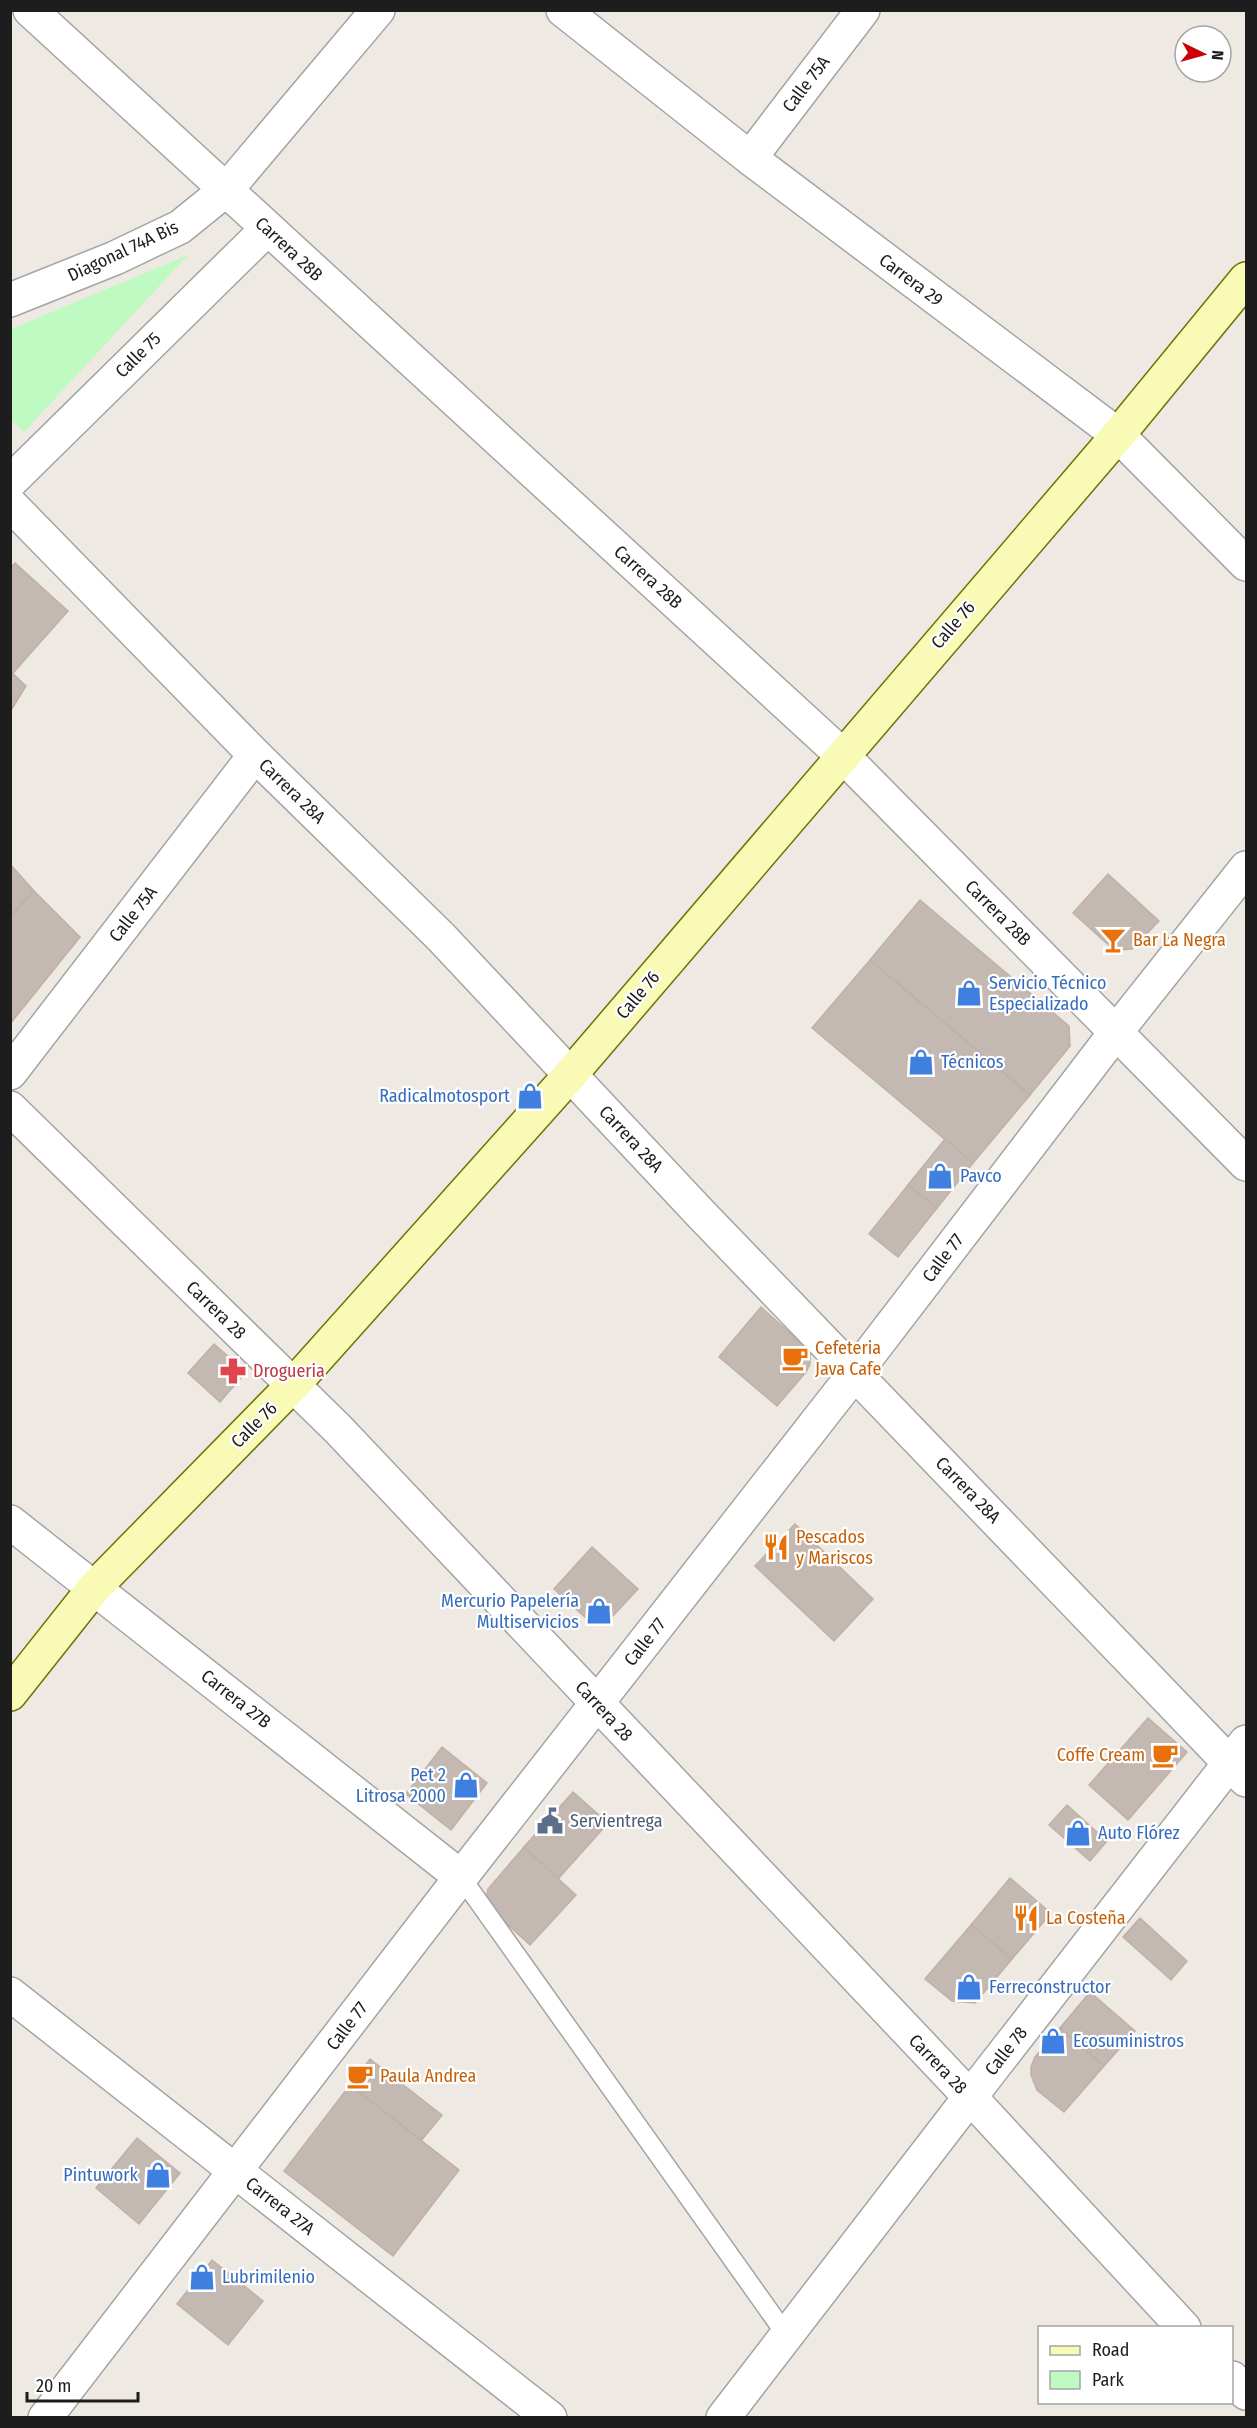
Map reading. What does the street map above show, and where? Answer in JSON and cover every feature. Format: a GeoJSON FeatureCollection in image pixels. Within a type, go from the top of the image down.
{"type":"FeatureCollection","features":[{"type":"Feature","properties":{"kind":"main road","name":"Calle 76"},"geometry":{"type":"LineString","coordinates":[[10,1694],[94,1588],[293,1385],[570,1074],[1118,435],[1246,279]]}},
{"type":"Feature","properties":{"kind":"street","name":"Carrera 28B"},"geometry":{"type":"LineString","coordinates":[[30,10],[842,755],[1246,1164]]}},
{"type":"Feature","properties":{"kind":"street"},"geometry":{"type":"LineString","coordinates":[[227,189],[378,10]]}},
{"type":"Feature","properties":{"kind":"street","name":"Carrera 29"},"geometry":{"type":"LineString","coordinates":[[563,10],[750,158],[1118,435],[1246,564]]}},
{"type":"Feature","properties":{"kind":"street","name":"Calle 75A"},"geometry":{"type":"LineString","coordinates":[[750,158],[863,10]]}},
{"type":"Feature","properties":{"kind":"street","name":"Diagonal 74A Bis"},"geometry":{"type":"LineString","coordinates":[[10,300],[116,258],[180,227],[227,189]]}},
{"type":"Feature","properties":{"kind":"street","name":"Calle 75"},"geometry":{"type":"LineString","coordinates":[[10,482],[267,229]]}},
{"type":"Feature","properties":{"kind":"street","name":"Carrera 28A"},"geometry":{"type":"LineString","coordinates":[[10,504],[255,755],[441,938],[855,1373],[1241,1762]]}},
{"type":"Feature","properties":{"kind":"street","name":"Calle 75A"},"geometry":{"type":"LineString","coordinates":[[10,1072],[255,755]]}},
{"type":"Feature","properties":{"kind":"street","name":"Calle 77"},"geometry":{"type":"LineString","coordinates":[[45,2418],[461,1877],[855,1373],[1116,1032],[1246,868]]}},
{"type":"Feature","properties":{"kind":"street","name":"Carrera 28"},"geometry":{"type":"LineString","coordinates":[[10,1108],[338,1429],[970,2097],[1182,2326]]}},
{"type":"Feature","properties":{"kind":"street","name":"Carrera 27B"},"geometry":{"type":"LineString","coordinates":[[10,1522],[461,1877]]}},
{"type":"Feature","properties":{"kind":"street","name":"Calle 78"},"geometry":{"type":"LineString","coordinates":[[723,2418],[970,2097],[1241,1762]]}},
{"type":"Feature","properties":{"kind":"street","name":"Carrera 27A"},"geometry":{"type":"LineString","coordinates":[[10,1994],[550,2418]]}},
{"type":"Feature","properties":{"kind":"street"},"geometry":{"type":"LineString","coordinates":[[1233,2379],[1246,2393]]}},
{"type":"Feature","properties":{"kind":"lane"},"geometry":{"type":"LineString","coordinates":[[461,1877],[787,2336]]}},
{"type":"Feature","properties":{"kind":"green space"},"geometry":{"type":"Polygon","coordinates":[[[188,255],[24,432],[11,420],[11,329],[188,255]]]}},
{"type":"Feature","properties":{"kind":"building"},"geometry":{"type":"Polygon","coordinates":[[[15,563],[68,611],[13,673],[10,671],[10,568],[15,563]]]}},
{"type":"Feature","properties":{"kind":"building"},"geometry":{"type":"Polygon","coordinates":[[[10,671],[26,686],[10,712],[10,671]]]}},
{"type":"Feature","properties":{"kind":"building"},"geometry":{"type":"Polygon","coordinates":[[[10,864],[34,891],[10,917],[10,864]]]}},
{"type":"Feature","properties":{"kind":"building"},"geometry":{"type":"Polygon","coordinates":[[[1108,874],[1159,921],[1132,949],[1112,948],[1073,913],[1108,874]]]}},
{"type":"Feature","properties":{"kind":"building"},"geometry":{"type":"Polygon","coordinates":[[[34,891],[80,937],[10,1024],[10,917],[34,891]]]}},
{"type":"Feature","properties":{"kind":"building","name":"Servicio Técnico Especializado"},"geometry":{"type":"Polygon","coordinates":[[[920,900],[1069,1026],[1070,1046],[1030,1095],[870,960],[920,900]]]}},
{"type":"Feature","properties":{"kind":"building","name":"Técnicos"},"geometry":{"type":"Polygon","coordinates":[[[870,960],[1030,1095],[973,1163],[812,1028],[870,960]]]}},
{"type":"Feature","properties":{"kind":"building"},"geometry":{"type":"Polygon","coordinates":[[[945,1139],[973,1163],[937,1208],[908,1185],[945,1139]]]}},
{"type":"Feature","properties":{"kind":"building"},"geometry":{"type":"Polygon","coordinates":[[[908,1185],[937,1208],[898,1257],[869,1234],[908,1185]]]}},
{"type":"Feature","properties":{"kind":"building"},"geometry":{"type":"Polygon","coordinates":[[[761,1307],[810,1351],[810,1364],[806,1372],[777,1406],[719,1357],[761,1307]]]}},
{"type":"Feature","properties":{"kind":"building"},"geometry":{"type":"Polygon","coordinates":[[[214,1344],[246,1372],[220,1402],[188,1373],[214,1344]]]}},
{"type":"Feature","properties":{"kind":"building"},"geometry":{"type":"Polygon","coordinates":[[[795,1524],[873,1599],[834,1641],[755,1566],[795,1524]]]}},
{"type":"Feature","properties":{"kind":"building"},"geometry":{"type":"Polygon","coordinates":[[[592,1547],[638,1589],[612,1617],[600,1623],[586,1618],[554,1589],[592,1547]]]}},
{"type":"Feature","properties":{"kind":"building"},"geometry":{"type":"Polygon","coordinates":[[[1148,1718],[1187,1752],[1128,1820],[1089,1785],[1148,1718]]]}},
{"type":"Feature","properties":{"kind":"building"},"geometry":{"type":"Polygon","coordinates":[[[442,1747],[487,1783],[451,1830],[406,1794],[442,1747]]]}},
{"type":"Feature","properties":{"kind":"building"},"geometry":{"type":"Polygon","coordinates":[[[573,1792],[608,1823],[558,1879],[524,1847],[573,1792]]]}},
{"type":"Feature","properties":{"kind":"building","name":"Auto Flórez"},"geometry":{"type":"Polygon","coordinates":[[[1067,1805],[1107,1841],[1090,1861],[1049,1825],[1067,1805]]]}},
{"type":"Feature","properties":{"kind":"building"},"geometry":{"type":"Polygon","coordinates":[[[524,1847],[576,1895],[530,1945],[491,1909],[486,1899],[488,1889],[524,1847]]]}},
{"type":"Feature","properties":{"kind":"building"},"geometry":{"type":"Polygon","coordinates":[[[1010,1878],[1051,1913],[1012,1959],[971,1925],[1010,1878]]]}},
{"type":"Feature","properties":{"kind":"building"},"geometry":{"type":"Polygon","coordinates":[[[1140,1918],[1187,1961],[1171,1980],[1123,1937],[1140,1918]]]}},
{"type":"Feature","properties":{"kind":"building"},"geometry":{"type":"Polygon","coordinates":[[[971,1925],[1012,1959],[975,2003],[952,2001],[925,1979],[971,1925]]]}},
{"type":"Feature","properties":{"kind":"building"},"geometry":{"type":"Polygon","coordinates":[[[1090,1992],[1135,2031],[1104,2066],[1060,2028],[1090,1992]]]}},
{"type":"Feature","properties":{"kind":"building"},"geometry":{"type":"Polygon","coordinates":[[[1060,2028],[1104,2066],[1064,2112],[1037,2090],[1031,2075],[1035,2057],[1060,2028]]]}},
{"type":"Feature","properties":{"kind":"building"},"geometry":{"type":"Polygon","coordinates":[[[370,2059],[442,2115],[421,2141],[350,2085],[370,2059]]]}},
{"type":"Feature","properties":{"kind":"building"},"geometry":{"type":"Polygon","coordinates":[[[350,2085],[459,2170],[393,2256],[284,2171],[350,2085]]]}},
{"type":"Feature","properties":{"kind":"building"},"geometry":{"type":"Polygon","coordinates":[[[137,2138],[180,2173],[139,2224],[96,2188],[137,2138]]]}},
{"type":"Feature","properties":{"kind":"building"},"geometry":{"type":"Polygon","coordinates":[[[212,2260],[263,2301],[228,2345],[177,2304],[212,2260]]]}},
{"type":"Feature","properties":{"kind":"place","name":"Bar La Negra"},"geometry":{"type":"Point","coordinates":[1113,940]}},
{"type":"Feature","properties":{"kind":"place","name":"Servicio Técnico Especializado"},"geometry":{"type":"Point","coordinates":[969,993]}},
{"type":"Feature","properties":{"kind":"place","name":"Técnicos"},"geometry":{"type":"Point","coordinates":[921,1062]}},
{"type":"Feature","properties":{"kind":"place","name":"Radicalmotosport"},"geometry":{"type":"Point","coordinates":[530,1096]}},
{"type":"Feature","properties":{"kind":"place","name":"Pavco"},"geometry":{"type":"Point","coordinates":[940,1176]}},
{"type":"Feature","properties":{"kind":"place","name":"Cefeteria Java Cafe"},"geometry":{"type":"Point","coordinates":[795,1358]}},
{"type":"Feature","properties":{"kind":"place","name":"Drogueria"},"geometry":{"type":"Point","coordinates":[233,1371]}},
{"type":"Feature","properties":{"kind":"place","name":"Pescados y Mariscos"},"geometry":{"type":"Point","coordinates":[776,1547]}},
{"type":"Feature","properties":{"kind":"place","name":"Mercurio Papelería Multiservicios"},"geometry":{"type":"Point","coordinates":[599,1611]}},
{"type":"Feature","properties":{"kind":"place","name":"Coffe Cream"},"geometry":{"type":"Point","coordinates":[1165,1755]}},
{"type":"Feature","properties":{"kind":"place","name":"Pet 2 Litrosa 2000"},"geometry":{"type":"Point","coordinates":[466,1785]}},
{"type":"Feature","properties":{"kind":"place","name":"Servientrega"},"geometry":{"type":"Point","coordinates":[550,1821]}},
{"type":"Feature","properties":{"kind":"place","name":"Auto Flórez"},"geometry":{"type":"Point","coordinates":[1078,1833]}},
{"type":"Feature","properties":{"kind":"place","name":"La Costeña"},"geometry":{"type":"Point","coordinates":[1026,1918]}},
{"type":"Feature","properties":{"kind":"place","name":"Ferreconstructor"},"geometry":{"type":"Point","coordinates":[969,1987]}},
{"type":"Feature","properties":{"kind":"place","name":"Ecosuministros"},"geometry":{"type":"Point","coordinates":[1053,2041]}},
{"type":"Feature","properties":{"kind":"place","name":"Paula Andrea"},"geometry":{"type":"Point","coordinates":[360,2076]}},
{"type":"Feature","properties":{"kind":"place","name":"Pintuwork"},"geometry":{"type":"Point","coordinates":[158,2175]}},
{"type":"Feature","properties":{"kind":"place","name":"Lubrimilenio"},"geometry":{"type":"Point","coordinates":[202,2277]}}]}
